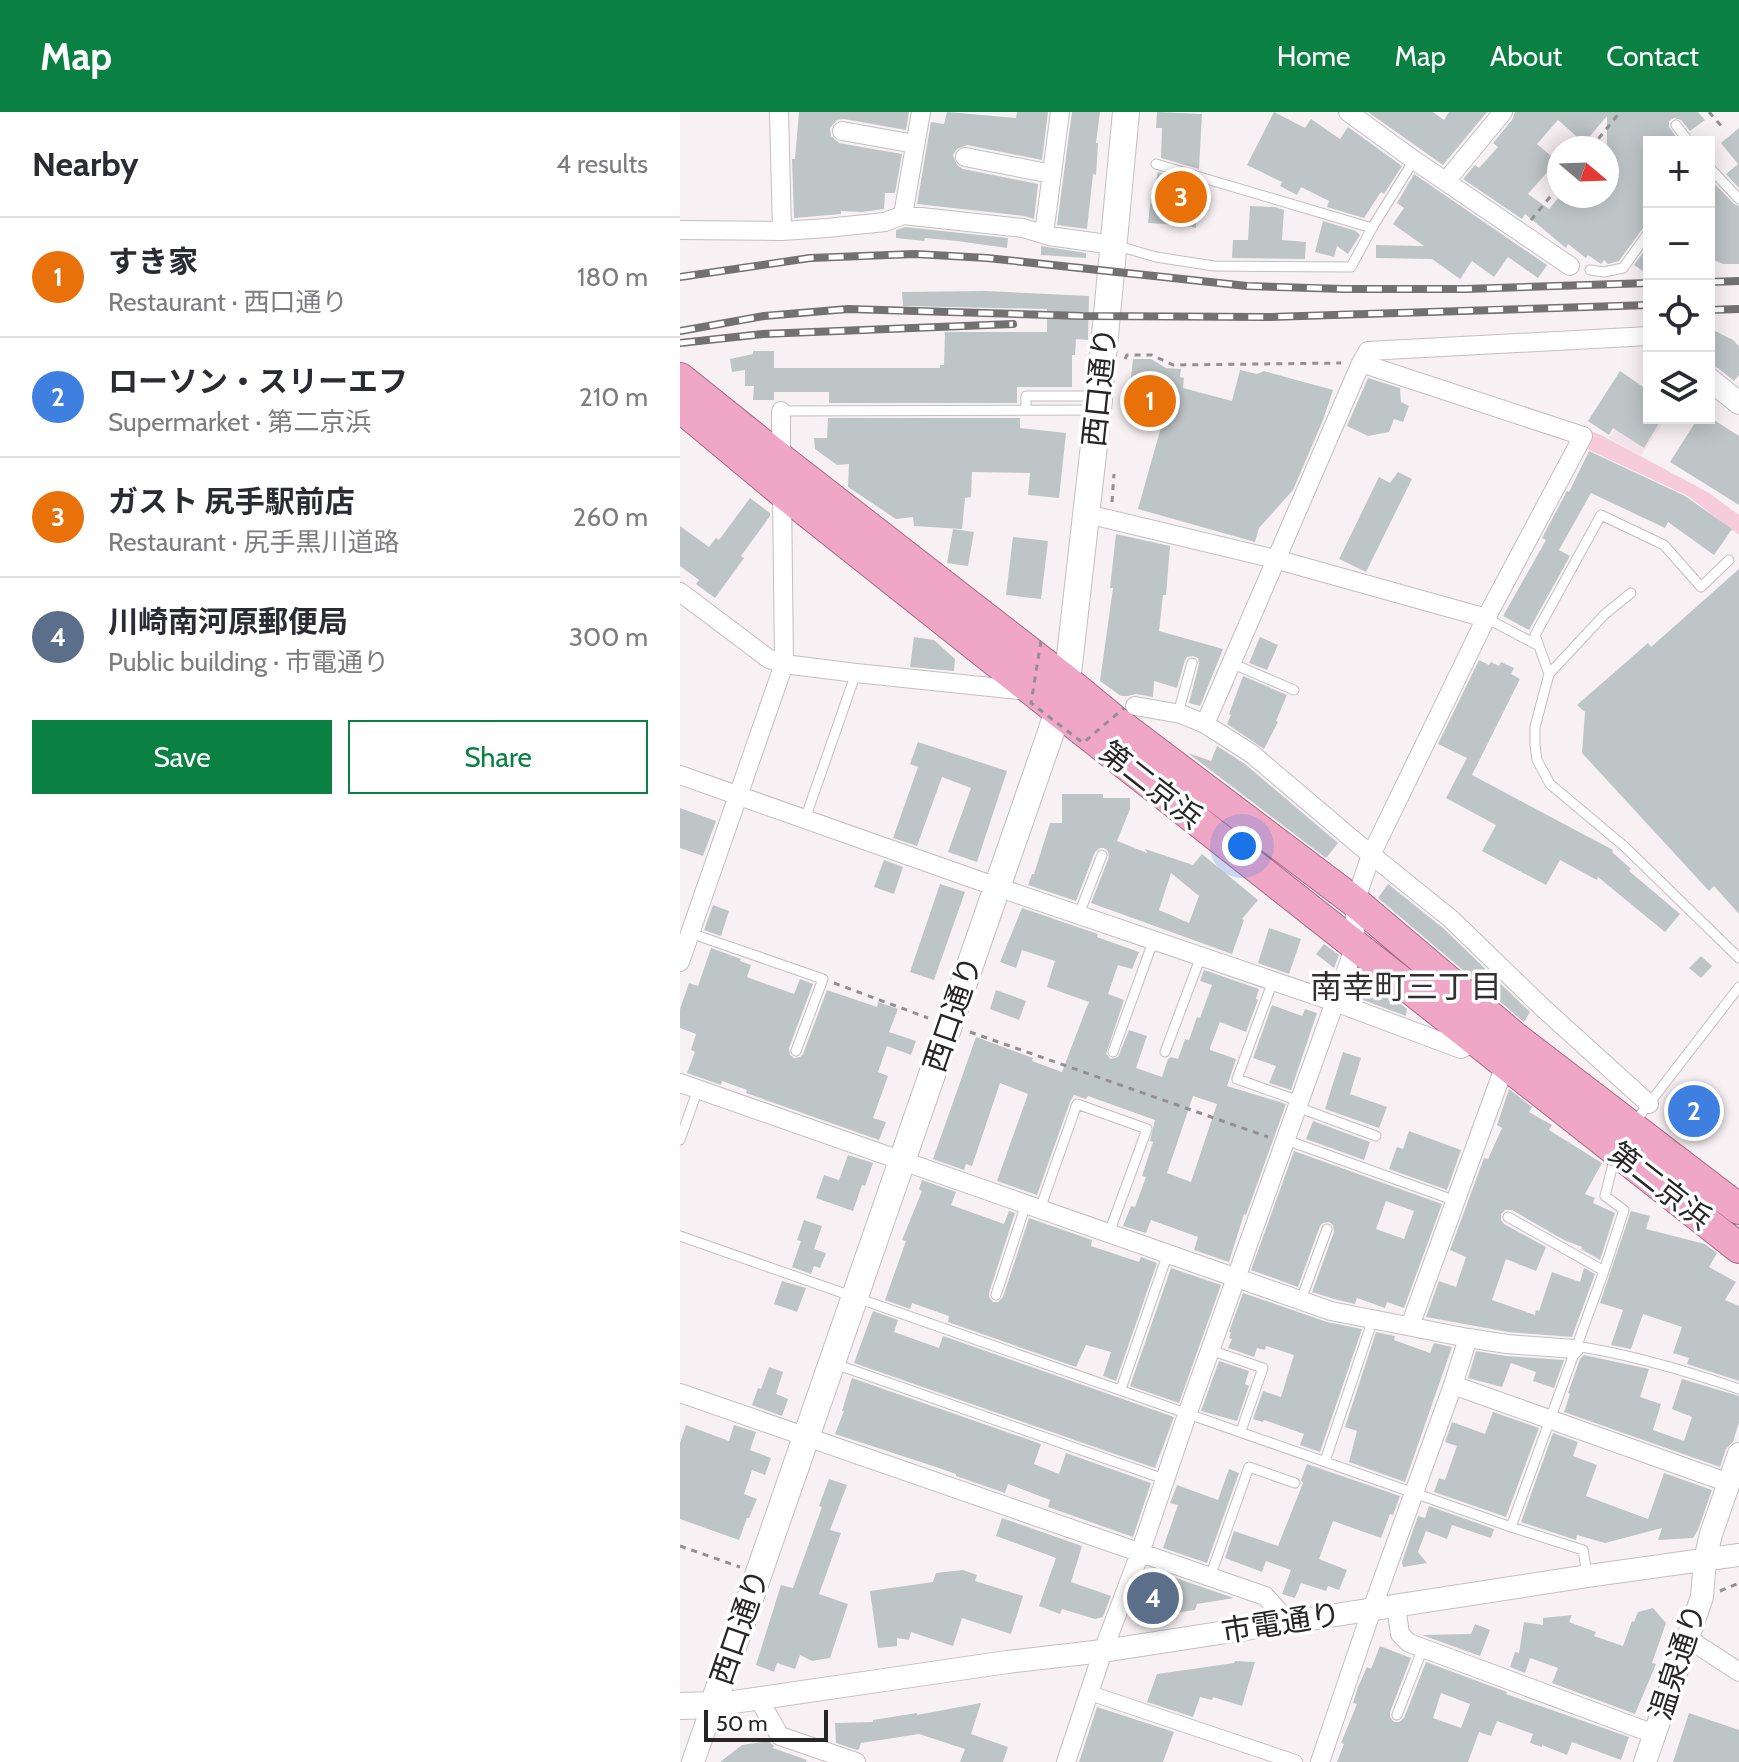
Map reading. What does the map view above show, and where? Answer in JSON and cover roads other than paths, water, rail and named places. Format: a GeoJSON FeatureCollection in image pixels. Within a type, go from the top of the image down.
{"type":"FeatureCollection","features":[{"type":"Feature","properties":{"kind":"highway","name":"第二京浜"},"geometry":{"type":"LineString","coordinates":[[680,378],[1118,723],[1355,902],[1517,1039],[1640,1115],[1739,1209]]}},
{"type":"Feature","properties":{"kind":"highway","name":"第二京浜"},"geometry":{"type":"LineString","coordinates":[[680,407],[782,492],[1739,1248]]}},
{"type":"Feature","properties":{"kind":"main road","name":"西口通り"},"geometry":{"type":"LineString","coordinates":[[713,1705],[1067,681],[1099,512],[1099,403],[1126,112]]}},
{"type":"Feature","properties":{"kind":"main road","name":"市電通り"},"geometry":{"type":"LineString","coordinates":[[680,1706],[713,1705]]}},
{"type":"Feature","properties":{"kind":"street"},"geometry":{"type":"LineString","coordinates":[[779,112],[782,231]]}},
{"type":"Feature","properties":{"kind":"street"},"geometry":{"type":"LineString","coordinates":[[903,215],[921,112]]}},
{"type":"Feature","properties":{"kind":"street"},"geometry":{"type":"LineString","coordinates":[[1044,234],[1060,112]]}},
{"type":"Feature","properties":{"kind":"street"},"geometry":{"type":"LineString","coordinates":[[1348,112],[1570,266]]}},
{"type":"Feature","properties":{"kind":"street"},"geometry":{"type":"LineString","coordinates":[[1446,181],[1503,112]]}},
{"type":"Feature","properties":{"kind":"street"},"geometry":{"type":"LineString","coordinates":[[842,131],[915,144]]}},
{"type":"Feature","properties":{"kind":"street"},"geometry":{"type":"LineString","coordinates":[[965,157],[1052,174]]}},
{"type":"Feature","properties":{"kind":"street"},"geometry":{"type":"LineString","coordinates":[[680,230],[782,231],[885,222],[903,215],[1023,228],[1114,245]]}},
{"type":"Feature","properties":{"kind":"street"},"geometry":{"type":"LineString","coordinates":[[1205,724],[1368,351],[1643,336]]}},
{"type":"Feature","properties":{"kind":"street"},"geometry":{"type":"LineString","coordinates":[[1066,1762],[1355,946],[1355,902],[1371,855],[1486,618],[1583,436],[1361,363]]}},
{"type":"Feature","properties":{"kind":"street"},"geometry":{"type":"LineString","coordinates":[[1715,384],[1739,403]]}},
{"type":"Feature","properties":{"kind":"street"},"geometry":{"type":"LineString","coordinates":[[781,411],[781,459]]}},
{"type":"Feature","properties":{"kind":"street"},"geometry":{"type":"LineString","coordinates":[[680,962],[784,664],[782,492]]}},
{"type":"Feature","properties":{"kind":"street"},"geometry":{"type":"LineString","coordinates":[[1099,512],[1486,618]]}},
{"type":"Feature","properties":{"kind":"street"},"geometry":{"type":"LineString","coordinates":[[680,592],[769,659],[784,664],[1035,692]]}},
{"type":"Feature","properties":{"kind":"street"},"geometry":{"type":"LineString","coordinates":[[1129,707],[1178,713],[1205,724],[1252,754],[1451,919],[1636,1094],[1640,1115],[1616,1152]]}},
{"type":"Feature","properties":{"kind":"street"},"geometry":{"type":"LineString","coordinates":[[680,775],[1335,1002],[1461,1049],[1475,1041]]}},
{"type":"Feature","properties":{"kind":"street"},"geometry":{"type":"LineString","coordinates":[[1410,1326],[1505,1065]]}},
{"type":"Feature","properties":{"kind":"street"},"geometry":{"type":"LineString","coordinates":[[689,1086],[1331,1311],[1507,1344],[1575,1348]]}},
{"type":"Feature","properties":{"kind":"street"},"geometry":{"type":"LineString","coordinates":[[1320,1762],[1468,1338]]}},
{"type":"Feature","properties":{"kind":"street"},"geometry":{"type":"LineString","coordinates":[[1453,1385],[1729,1483]]}},
{"type":"Feature","properties":{"kind":"street"},"geometry":{"type":"LineString","coordinates":[[680,1393],[1265,1596],[1289,1622]]}},
{"type":"Feature","properties":{"kind":"street","name":"温泉通り"},"geometry":{"type":"LineString","coordinates":[[1645,1762],[1702,1597],[1711,1534],[1739,1454]]}},
{"type":"Feature","properties":{"kind":"street","name":"市電通り"},"geometry":{"type":"LineString","coordinates":[[713,1705],[1103,1651],[1739,1555]]}},
{"type":"Feature","properties":{"kind":"street"},"geometry":{"type":"LineString","coordinates":[[1396,1606],[1400,1634],[1409,1643],[1654,1734]]}},
{"type":"Feature","properties":{"kind":"street"},"geometry":{"type":"LineString","coordinates":[[1687,1638],[1739,1672]]}},
{"type":"Feature","properties":{"kind":"street"},"geometry":{"type":"LineString","coordinates":[[1090,1693],[1295,1762]]}},
{"type":"Feature","properties":{"kind":"street"},"geometry":{"type":"LineString","coordinates":[[758,1698],[780,1736],[856,1762]]}},
{"type":"Feature","properties":{"kind":"street","name":"西口通り"},"geometry":{"type":"LineString","coordinates":[[693,1762],[713,1705]]}},
{"type":"Feature","properties":{"kind":"lane"},"geometry":{"type":"LineString","coordinates":[[1676,125],[1684,136]]}},
{"type":"Feature","properties":{"kind":"lane"},"geometry":{"type":"LineString","coordinates":[[1114,245],[1156,257],[1214,266],[1351,267],[1414,160]]}},
{"type":"Feature","properties":{"kind":"lane"},"geometry":{"type":"LineString","coordinates":[[1156,164],[1372,228]]}},
{"type":"Feature","properties":{"kind":"lane"},"geometry":{"type":"LineString","coordinates":[[1715,173],[1739,199]]}},
{"type":"Feature","properties":{"kind":"lane"},"geometry":{"type":"LineString","coordinates":[[1590,270],[1604,272],[1623,268],[1643,240]]}},
{"type":"Feature","properties":{"kind":"lane"},"geometry":{"type":"LineString","coordinates":[[781,411],[1026,410],[1026,396],[1099,403]]}},
{"type":"Feature","properties":{"kind":"lane"},"geometry":{"type":"LineString","coordinates":[[1549,674],[1535,635],[1601,515],[1664,545],[1701,587],[1729,560]]}},
{"type":"Feature","properties":{"kind":"lane"},"geometry":{"type":"LineString","coordinates":[[1631,593],[1605,614],[1549,674],[1535,727],[1537,760],[1550,784],[1625,847],[1739,958]]}},
{"type":"Feature","properties":{"kind":"lane"},"geometry":{"type":"LineString","coordinates":[[1486,618],[1539,647]]}},
{"type":"Feature","properties":{"kind":"lane"},"geometry":{"type":"LineString","coordinates":[[1178,713],[1192,663]]}},
{"type":"Feature","properties":{"kind":"lane"},"geometry":{"type":"LineString","coordinates":[[1231,663],[1294,690]]}},
{"type":"Feature","properties":{"kind":"lane"},"geometry":{"type":"LineString","coordinates":[[805,819],[856,673]]}},
{"type":"Feature","properties":{"kind":"lane"},"geometry":{"type":"LineString","coordinates":[[1079,914],[1102,855]]}},
{"type":"Feature","properties":{"kind":"lane"},"geometry":{"type":"LineString","coordinates":[[690,933],[823,979],[796,1051]]}},
{"type":"Feature","properties":{"kind":"lane"},"geometry":{"type":"LineString","coordinates":[[1113,1052],[1154,939]]}},
{"type":"Feature","properties":{"kind":"lane"},"geometry":{"type":"LineString","coordinates":[[1731,950],[1739,942]]}},
{"type":"Feature","properties":{"kind":"lane"},"geometry":{"type":"LineString","coordinates":[[1165,1052],[1201,956]]}},
{"type":"Feature","properties":{"kind":"lane"},"geometry":{"type":"LineString","coordinates":[[1273,981],[1237,1079],[1376,1136]]}},
{"type":"Feature","properties":{"kind":"lane"},"geometry":{"type":"LineString","coordinates":[[1640,1115],[1739,987]]}},
{"type":"Feature","properties":{"kind":"lane"},"geometry":{"type":"LineString","coordinates":[[680,1140],[689,1086]]}},
{"type":"Feature","properties":{"kind":"lane"},"geometry":{"type":"LineString","coordinates":[[996,1295],[1077,1104],[1147,1129],[1109,1233]]}},
{"type":"Feature","properties":{"kind":"lane"},"geometry":{"type":"LineString","coordinates":[[1285,1141],[1456,1201]]}},
{"type":"Feature","properties":{"kind":"lane"},"geometry":{"type":"LineString","coordinates":[[1511,1527],[1624,1210],[1605,1196],[1616,1152]]}},
{"type":"Feature","properties":{"kind":"lane"},"geometry":{"type":"LineString","coordinates":[[1508,1217],[1604,1271]]}},
{"type":"Feature","properties":{"kind":"lane"},"geometry":{"type":"LineString","coordinates":[[1301,1300],[1327,1229]]}},
{"type":"Feature","properties":{"kind":"lane"},"geometry":{"type":"LineString","coordinates":[[680,1236],[1583,1550],[1588,1576]]}},
{"type":"Feature","properties":{"kind":"lane"},"geometry":{"type":"LineString","coordinates":[[1121,1389],[1168,1253]]}},
{"type":"Feature","properties":{"kind":"lane"},"geometry":{"type":"LineString","coordinates":[[1325,1461],[1373,1319]]}},
{"type":"Feature","properties":{"kind":"lane"},"geometry":{"type":"LineString","coordinates":[[1575,1348],[1599,1350],[1694,1373],[1739,1389]]}},
{"type":"Feature","properties":{"kind":"lane"},"geometry":{"type":"LineString","coordinates":[[1210,1350],[1263,1368],[1241,1431]]}},
{"type":"Feature","properties":{"kind":"lane"},"geometry":{"type":"LineString","coordinates":[[832,1363],[1164,1479]]}},
{"type":"Feature","properties":{"kind":"lane"},"geometry":{"type":"LineString","coordinates":[[1210,1577],[1249,1467],[1295,1483]]}},
{"type":"Feature","properties":{"kind":"lane"},"geometry":{"type":"LineString","coordinates":[[1397,1715],[1423,1648]]}},
{"type":"Feature","properties":{"kind":"railway"},"geometry":{"type":"LineString","coordinates":[[680,277],[810,258],[915,254],[987,258],[1247,286],[1466,289],[1643,283]]}},
{"type":"Feature","properties":{"kind":"railway"},"geometry":{"type":"LineString","coordinates":[[1715,282],[1739,281]]}},
{"type":"Feature","properties":{"kind":"railway"},"geometry":{"type":"LineString","coordinates":[[680,331],[764,316],[848,309],[1082,316],[1269,317],[1643,305]]}},
{"type":"Feature","properties":{"kind":"railway"},"geometry":{"type":"LineString","coordinates":[[1715,310],[1739,309]]}},
{"type":"Feature","properties":{"kind":"railway"},"geometry":{"type":"LineString","coordinates":[[680,343],[763,334],[1013,324]]}},
{"type":"Feature","properties":{"kind":"place","name":"ガスト 尻手駅前店"},"geometry":{"type":"Point","coordinates":[1181,197]}},
{"type":"Feature","properties":{"kind":"place","name":"すき家"},"geometry":{"type":"Point","coordinates":[1150,401]}},
{"type":"Feature","properties":{"kind":"place","name":"ローソン・スリーエフ"},"geometry":{"type":"Point","coordinates":[1694,1111]}},
{"type":"Feature","properties":{"kind":"place","name":"川崎南河原郵便局"},"geometry":{"type":"Point","coordinates":[1153,1598]}},
{"type":"Feature","properties":{"kind":"district","name":"南幸町三丁目"},"geometry":{"type":"Point","coordinates":[1406,987]}}]}
